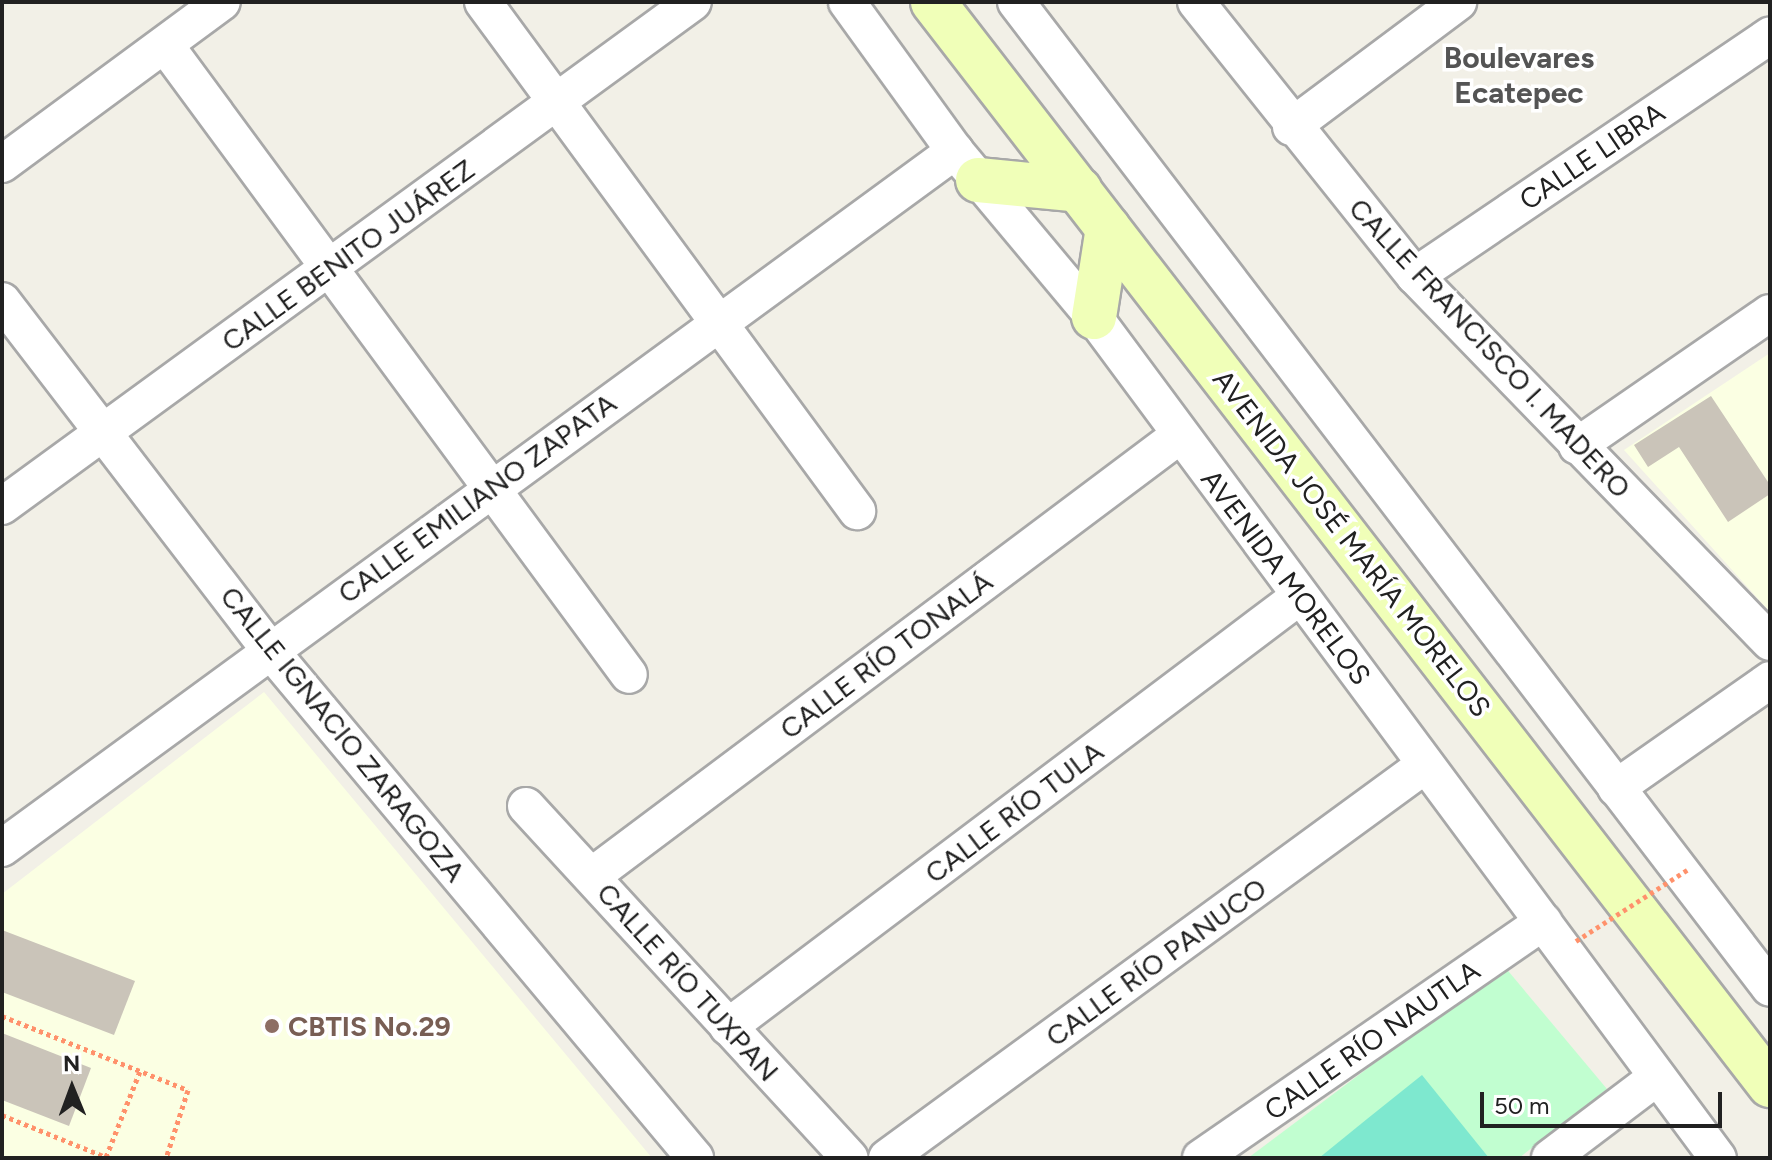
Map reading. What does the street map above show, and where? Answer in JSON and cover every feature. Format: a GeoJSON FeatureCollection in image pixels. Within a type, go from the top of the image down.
{"type":"FeatureCollection","features":[{"type":"Feature","properties":{"kind":"main road","name":"AVENIDA JOSÉ MARÍA MORELOS"},"geometry":{"type":"LineString","coordinates":[[933,2],[1770,1085]]}},
{"type":"Feature","properties":{"kind":"main road"},"geometry":{"type":"LineString","coordinates":[[967,166],[1080,190]]}},
{"type":"Feature","properties":{"kind":"main road"},"geometry":{"type":"LineString","coordinates":[[1094,317],[1108,228]]}},
{"type":"Feature","properties":{"kind":"street"},"geometry":{"type":"LineString","coordinates":[[2,164],[222,2]]}},
{"type":"Feature","properties":{"kind":"street"},"geometry":{"type":"LineString","coordinates":[[483,2],[857,511]]}},
{"type":"Feature","properties":{"kind":"street","name":"CALLE BENITO JUÁREZ"},"geometry":{"type":"LineString","coordinates":[[2,506],[693,2]]}},
{"type":"Feature","properties":{"kind":"street","name":"AVENIDA MORELOS"},"geometry":{"type":"LineString","coordinates":[[847,2],[967,166],[1094,317],[1718,1158]]}},
{"type":"Feature","properties":{"kind":"street"},"geometry":{"type":"LineString","coordinates":[[1016,2],[1770,988]]}},
{"type":"Feature","properties":{"kind":"street","name":"CALLE FRANCISCO I. MADERO"},"geometry":{"type":"LineString","coordinates":[[1196,2],[1291,127],[1415,276],[1770,642]]}},
{"type":"Feature","properties":{"kind":"street"},"geometry":{"type":"LineString","coordinates":[[1291,127],[1458,2]]}},
{"type":"Feature","properties":{"kind":"street","name":"CALLE LIBRA"},"geometry":{"type":"LineString","coordinates":[[1415,276],[1770,36]]}},
{"type":"Feature","properties":{"kind":"street"},"geometry":{"type":"LineString","coordinates":[[165,45],[629,675]]}},
{"type":"Feature","properties":{"kind":"street","name":"CALLE EMILIANO ZAPATA"},"geometry":{"type":"LineString","coordinates":[[2,848],[718,321],[967,166]]}},
{"type":"Feature","properties":{"kind":"street","name":"CALLE IGNACIO ZARAGOZA"},"geometry":{"type":"LineString","coordinates":[[2,301],[269,649],[695,1158]]}},
{"type":"Feature","properties":{"kind":"street"},"geometry":{"type":"LineString","coordinates":[[1577,446],[1770,313]]}},
{"type":"Feature","properties":{"kind":"street","name":"CALLE RÍO TONALÁ"},"geometry":{"type":"LineString","coordinates":[[592,876],[1180,435]]}},
{"type":"Feature","properties":{"kind":"street","name":"CALLE RÍO TULA"},"geometry":{"type":"LineString","coordinates":[[728,1027],[1300,596]]}},
{"type":"Feature","properties":{"kind":"street"},"geometry":{"type":"LineString","coordinates":[[1616,788],[1770,680]]}},
{"type":"Feature","properties":{"kind":"street","name":"CALLE RÍO PANUCO"},"geometry":{"type":"LineString","coordinates":[[887,1158],[1425,765]]}},
{"type":"Feature","properties":{"kind":"street","name":"CALLE RÍO TUXPAN"},"geometry":{"type":"LineString","coordinates":[[526,806],[850,1158]]}},
{"type":"Feature","properties":{"kind":"street","name":"CALLE RÍO NAUTLA"},"geometry":{"type":"LineString","coordinates":[[1201,1158],[1543,922]]}},
{"type":"Feature","properties":{"kind":"street"},"geometry":{"type":"LineString","coordinates":[[1550,1158],[1657,1077]]}},
{"type":"Feature","properties":{"kind":"path"},"geometry":{"type":"LineString","coordinates":[[1576,941],[1690,868]]}},
{"type":"Feature","properties":{"kind":"path"},"geometry":{"type":"LineString","coordinates":[[2,1016],[188,1090],[166,1158]]}},
{"type":"Feature","properties":{"kind":"path"},"geometry":{"type":"LineString","coordinates":[[2,1115],[106,1157],[140,1071]]}},
{"type":"Feature","properties":{"kind":"shaded area"},"geometry":{"type":"Polygon","coordinates":[[[1770,353],[1770,612],[1624,450],[1770,353]]]}},
{"type":"Feature","properties":{"kind":"shaded area","name":"CBTIS No.29"},"geometry":{"type":"Polygon","coordinates":[[[264,692],[652,1158],[2,1158],[2,894],[264,692]]]}},
{"type":"Feature","properties":{"kind":"green space"},"geometry":{"type":"Polygon","coordinates":[[[1504,966],[1607,1089],[1519,1158],[1248,1158],[1504,966]]]}},
{"type":"Feature","properties":{"kind":"green space"},"geometry":{"type":"Polygon","coordinates":[[[1422,1075],[1489,1158],[1319,1158],[1367,1119],[1422,1075]]]}},
{"type":"Feature","properties":{"kind":"building"},"geometry":{"type":"Polygon","coordinates":[[[1711,396],[1770,485],[1770,494],[1728,522],[1679,447],[1648,467],[1634,445],[1711,396]]]}},
{"type":"Feature","properties":{"kind":"building"},"geometry":{"type":"Polygon","coordinates":[[[2,930],[135,981],[114,1035],[2,992],[2,930]]]}},
{"type":"Feature","properties":{"kind":"building"},"geometry":{"type":"Polygon","coordinates":[[[2,1033],[91,1068],[69,1126],[2,1100],[2,1033]]]}},
{"type":"Feature","properties":{"kind":"place","name":"CBTIS No.29"},"geometry":{"type":"Point","coordinates":[272,1026]}},
{"type":"Feature","properties":{"kind":"district","name":"Boulevares Ecatepec"},"geometry":{"type":"Point","coordinates":[1519,75]}}]}
